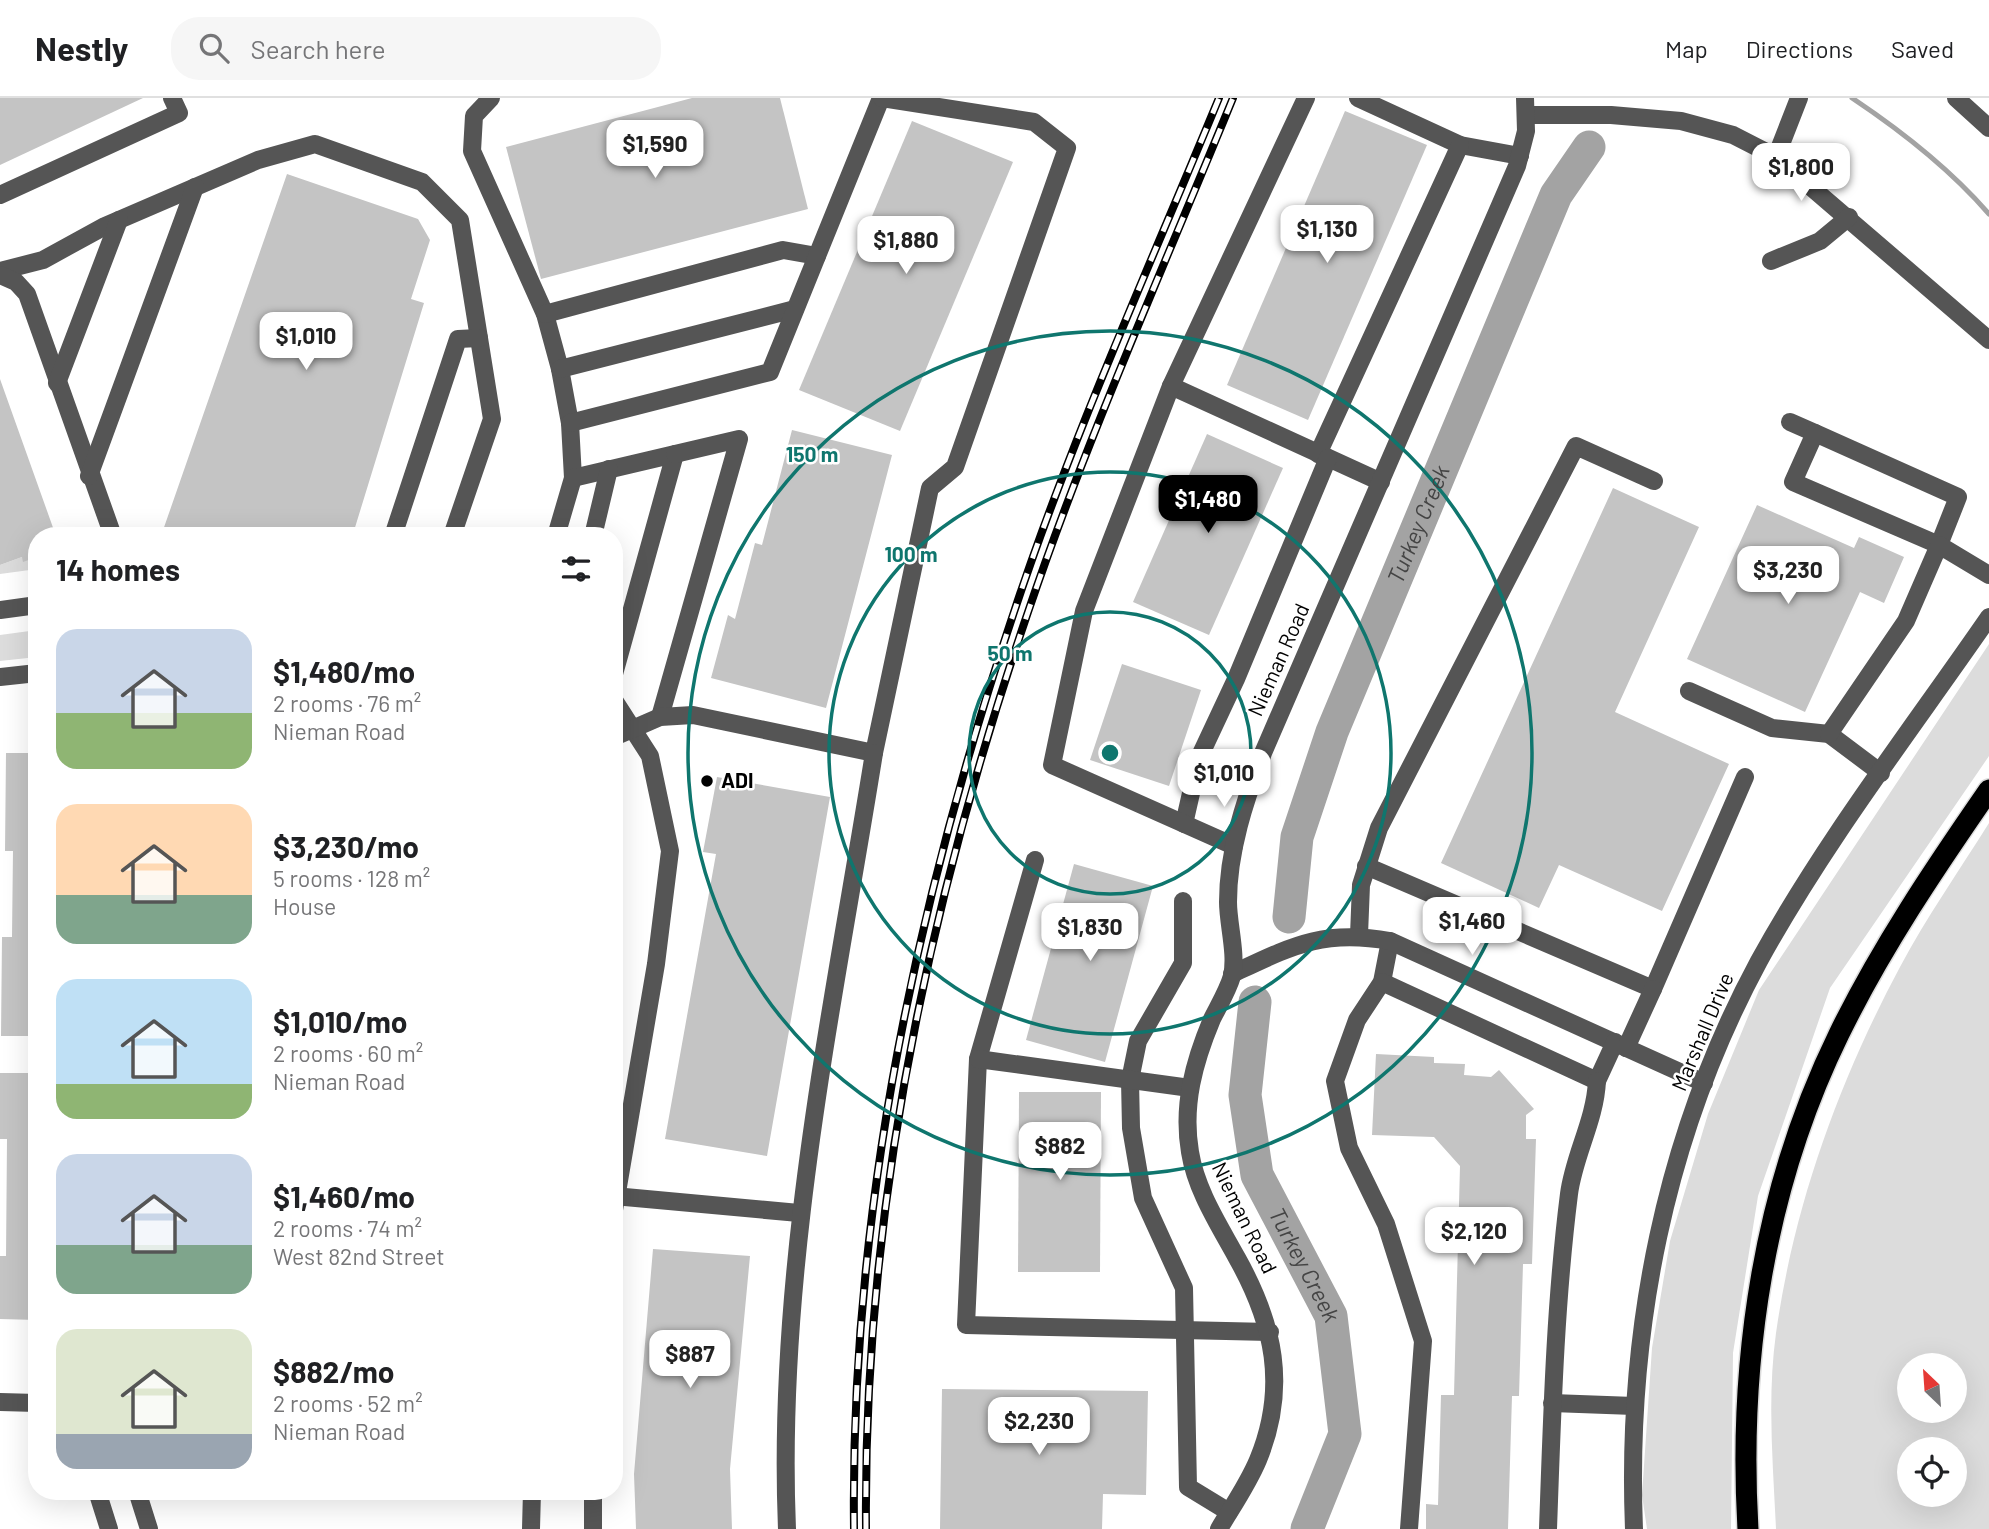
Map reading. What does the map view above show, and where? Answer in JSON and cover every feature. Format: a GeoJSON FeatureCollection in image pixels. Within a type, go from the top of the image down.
{"type":"FeatureCollection","features":[{"type":"Feature","properties":{"kind":"highway"},"geometry":{"type":"LineString","coordinates":[[1748,1529],[1745,1419],[1750,1354],[1771,1227],[1788,1165],[1838,1035],[1915,901],[1989,790]]}},
{"type":"Feature","properties":{"kind":"street"},"geometry":{"type":"LineString","coordinates":[[0,195],[179,113],[172,98]]}},
{"type":"Feature","properties":{"kind":"street"},"geometry":{"type":"LineString","coordinates":[[491,98],[474,116],[472,151],[545,314],[560,369],[570,423],[573,478],[559,527]]}},
{"type":"Feature","properties":{"kind":"street"},"geometry":{"type":"LineString","coordinates":[[570,423],[770,372],[881,98],[1034,122],[1067,148],[955,467],[930,488],[874,753],[800,1213],[785,1468],[788,1529]]}},
{"type":"Feature","properties":{"kind":"street"},"geometry":{"type":"LineString","coordinates":[[1234,846],[1052,765],[1084,611],[1171,386],[1306,98]]}},
{"type":"Feature","properties":{"kind":"street"},"geometry":{"type":"LineString","coordinates":[[1358,98],[1460,145],[1520,156]]}},
{"type":"Feature","properties":{"kind":"street"},"geometry":{"type":"LineString","coordinates":[[1776,157],[1799,98]]}},
{"type":"Feature","properties":{"kind":"street"},"geometry":{"type":"LineString","coordinates":[[1956,98],[1987,119]]}},
{"type":"Feature","properties":{"kind":"street"},"geometry":{"type":"LineString","coordinates":[[1525,107],[1586,115],[1681,121],[1733,135],[1776,157],[1989,340]]}},
{"type":"Feature","properties":{"kind":"street","name":"Nieman Road"},"geometry":{"type":"LineString","coordinates":[[1219,1529],[1257,1462],[1267,1435],[1274,1366],[1270,1332],[1262,1306],[1215,1219],[1194,1170],[1186,1115],[1202,1044],[1232,974],[1228,900],[1234,846],[1246,799],[1263,753],[1520,156],[1525,107]]}},
{"type":"Feature","properties":{"kind":"street"},"geometry":{"type":"LineString","coordinates":[[0,273],[43,260],[119,220],[258,160],[315,144],[422,182],[460,220],[492,419],[455,527]]}},
{"type":"Feature","properties":{"kind":"street"},"geometry":{"type":"LineString","coordinates":[[1184,824],[1199,758],[1236,680],[1323,456],[1460,145]]}},
{"type":"Feature","properties":{"kind":"street"},"geometry":{"type":"LineString","coordinates":[[89,475],[195,187]]}},
{"type":"Feature","properties":{"kind":"street"},"geometry":{"type":"LineString","coordinates":[[1771,261],[1820,241],[1849,217]]}},
{"type":"Feature","properties":{"kind":"street"},"geometry":{"type":"LineString","coordinates":[[57,383],[119,220]]}},
{"type":"Feature","properties":{"kind":"street"},"geometry":{"type":"LineString","coordinates":[[545,314],[783,250],[817,256]]}},
{"type":"Feature","properties":{"kind":"street"},"geometry":{"type":"LineString","coordinates":[[0,273],[16,282],[27,294],[109,527]]}},
{"type":"Feature","properties":{"kind":"street"},"geometry":{"type":"LineString","coordinates":[[560,369],[796,309]]}},
{"type":"Feature","properties":{"kind":"street"},"geometry":{"type":"LineString","coordinates":[[396,527],[458,340],[479,338]]}},
{"type":"Feature","properties":{"kind":"street"},"geometry":{"type":"LineString","coordinates":[[1171,386],[1381,482]]}},
{"type":"Feature","properties":{"kind":"street"},"geometry":{"type":"LineString","coordinates":[[1790,422],[1958,497],[1906,621],[1829,734]]}},
{"type":"Feature","properties":{"kind":"street"},"geometry":{"type":"LineString","coordinates":[[1815,433],[1793,482],[1939,545],[1989,575]]}},
{"type":"Feature","properties":{"kind":"street"},"geometry":{"type":"LineString","coordinates":[[573,478],[740,439],[660,716]]}},
{"type":"Feature","properties":{"kind":"street"},"geometry":{"type":"LineString","coordinates":[[1359,935],[1361,885],[1379,828],[1576,446],[1654,481]]}},
{"type":"Feature","properties":{"kind":"street"},"geometry":{"type":"LineString","coordinates":[[623,642],[676,454]]}},
{"type":"Feature","properties":{"kind":"street"},"geometry":{"type":"LineString","coordinates":[[595,527],[609,469]]}},
{"type":"Feature","properties":{"kind":"street"},"geometry":{"type":"LineString","coordinates":[[0,610],[28,606]]}},
{"type":"Feature","properties":{"kind":"street","name":"Marshall Drive"},"geometry":{"type":"LineString","coordinates":[[1634,1529],[1634,1406],[1642,1326],[1659,1230],[1673,1171],[1704,1083],[1759,961],[1799,894],[1989,617]]}},
{"type":"Feature","properties":{"kind":"street"},"geometry":{"type":"LineString","coordinates":[[0,677],[28,674]]}},
{"type":"Feature","properties":{"kind":"street"},"geometry":{"type":"LineString","coordinates":[[1689,691],[1772,728],[1829,734],[1881,773]]}},
{"type":"Feature","properties":{"kind":"street"},"geometry":{"type":"LineString","coordinates":[[623,714],[650,756],[670,851],[656,964],[623,1155]]}},
{"type":"Feature","properties":{"kind":"street"},"geometry":{"type":"LineString","coordinates":[[623,733],[660,716],[693,715],[874,753]]}},
{"type":"Feature","properties":{"kind":"street"},"geometry":{"type":"LineString","coordinates":[[1548,1529],[1552,1403],[1569,1191],[1596,1106],[1597,1081],[1653,989],[1745,776]]}},
{"type":"Feature","properties":{"kind":"street"},"geometry":{"type":"LineString","coordinates":[[1035,860],[978,1059],[967,1325],[1270,1332]]}},
{"type":"Feature","properties":{"kind":"street"},"geometry":{"type":"LineString","coordinates":[[1366,866],[1653,989]]}},
{"type":"Feature","properties":{"kind":"street"},"geometry":{"type":"LineString","coordinates":[[1182,901],[1183,963],[1138,1041],[1130,1080],[1131,1128],[1143,1198],[1184,1288],[1187,1330],[1188,1487],[1229,1512]]}},
{"type":"Feature","properties":{"kind":"street"},"geometry":{"type":"LineString","coordinates":[[1232,974],[1315,939],[1359,935],[1390,941],[1704,1083]]}},
{"type":"Feature","properties":{"kind":"street"},"geometry":{"type":"LineString","coordinates":[[1390,941],[1382,982],[1357,1020],[1335,1081],[1349,1148],[1386,1224],[1423,1341],[1409,1529]]}},
{"type":"Feature","properties":{"kind":"street"},"geometry":{"type":"LineString","coordinates":[[1382,982],[1597,1081]]}},
{"type":"Feature","properties":{"kind":"street"},"geometry":{"type":"LineString","coordinates":[[978,1059],[1190,1088]]}},
{"type":"Feature","properties":{"kind":"street"},"geometry":{"type":"LineString","coordinates":[[623,1202],[800,1213]]}},
{"type":"Feature","properties":{"kind":"street"},"geometry":{"type":"LineString","coordinates":[[0,1402],[28,1403]]}},
{"type":"Feature","properties":{"kind":"street"},"geometry":{"type":"LineString","coordinates":[[1552,1403],[1634,1406]]}},
{"type":"Feature","properties":{"kind":"street"},"geometry":{"type":"LineString","coordinates":[[100,1500],[108,1529]]}},
{"type":"Feature","properties":{"kind":"street"},"geometry":{"type":"LineString","coordinates":[[139,1500],[149,1529]]}},
{"type":"Feature","properties":{"kind":"street"},"geometry":{"type":"LineString","coordinates":[[531,1529],[532,1500]]}},
{"type":"Feature","properties":{"kind":"street"},"geometry":{"type":"LineString","coordinates":[[593,1500],[593,1529]]}},
{"type":"Feature","properties":{"kind":"shaded area"},"geometry":{"type":"Polygon","coordinates":[[[28,557],[28,570],[0,574],[0,565],[28,557]]]}},
{"type":"Feature","properties":{"kind":"shaded area"},"geometry":{"type":"Polygon","coordinates":[[[28,631],[28,658],[0,661],[0,635],[28,631]]]}},
{"type":"Feature","properties":{"kind":"shaded area"},"geometry":{"type":"Polygon","coordinates":[[[1989,644],[1989,756],[1830,988],[1758,1196],[1733,1353],[1731,1529],[1647,1529],[1642,1495],[1652,1348],[1670,1241],[1708,1114],[1759,990],[1989,644]]]}},
{"type":"Feature","properties":{"kind":"shaded area"},"geometry":{"type":"Polygon","coordinates":[[[1989,823],[1989,1529],[1776,1529],[1772,1431],[1773,1357],[1794,1238],[1822,1145],[1857,1054],[1921,931],[1989,823]]]}},
{"type":"Feature","properties":{"kind":"building"},"geometry":{"type":"Polygon","coordinates":[[[0,98],[143,98],[0,165],[0,98]]]}},
{"type":"Feature","properties":{"kind":"building"},"geometry":{"type":"Polygon","coordinates":[[[692,98],[780,98],[808,209],[541,279],[506,147],[692,98]]]}},
{"type":"Feature","properties":{"kind":"building"},"geometry":{"type":"Polygon","coordinates":[[[1345,111],[1427,145],[1308,420],[1227,385],[1345,111]]]}},
{"type":"Feature","properties":{"kind":"building"},"geometry":{"type":"Polygon","coordinates":[[[912,121],[1013,162],[900,431],[799,390],[912,121]]]}},
{"type":"Feature","properties":{"kind":"building"},"geometry":{"type":"Polygon","coordinates":[[[287,174],[418,219],[430,240],[411,299],[424,303],[355,527],[164,527],[287,174]]]}},
{"type":"Feature","properties":{"kind":"building"},"geometry":{"type":"Polygon","coordinates":[[[0,379],[53,527],[28,527],[28,560],[23,562],[22,557],[0,565],[0,379]]]}},
{"type":"Feature","properties":{"kind":"building"},"geometry":{"type":"Polygon","coordinates":[[[792,430],[892,455],[826,708],[711,678],[728,615],[735,619],[755,543],[762,545],[792,430]]]}},
{"type":"Feature","properties":{"kind":"building"},"geometry":{"type":"Polygon","coordinates":[[[1207,434],[1283,468],[1209,635],[1133,602],[1207,434]]]}},
{"type":"Feature","properties":{"kind":"building"},"geometry":{"type":"Polygon","coordinates":[[[1613,488],[1699,527],[1615,712],[1729,764],[1662,911],[1559,865],[1539,908],[1441,863],[1613,488]]]}},
{"type":"Feature","properties":{"kind":"building"},"geometry":{"type":"Polygon","coordinates":[[[1757,505],[1854,548],[1859,537],[1904,557],[1884,603],[1860,592],[1805,712],[1687,659],[1757,505]]]}},
{"type":"Feature","properties":{"kind":"building"},"geometry":{"type":"Polygon","coordinates":[[[1122,664],[1201,690],[1169,786],[1090,760],[1122,664]]]}},
{"type":"Feature","properties":{"kind":"building"},"geometry":{"type":"Polygon","coordinates":[[[6,753],[28,753],[28,1036],[1,1036],[2,937],[12,937],[13,851],[5,851],[6,753]]]}},
{"type":"Feature","properties":{"kind":"building"},"geometry":{"type":"Polygon","coordinates":[[[717,777],[830,797],[767,1156],[665,1139],[716,854],[703,852],[717,777]]]}},
{"type":"Feature","properties":{"kind":"building"},"geometry":{"type":"Polygon","coordinates":[[[1074,864],[1153,886],[1105,1062],[1026,1040],[1074,864]]]}},
{"type":"Feature","properties":{"kind":"building"},"geometry":{"type":"Polygon","coordinates":[[[1376,1054],[1434,1057],[1434,1063],[1465,1064],[1464,1075],[1491,1077],[1499,1070],[1534,1109],[1526,1115],[1526,1139],[1536,1139],[1532,1264],[1523,1264],[1519,1396],[1512,1396],[1508,1529],[1426,1529],[1426,1504],[1438,1505],[1441,1395],[1454,1395],[1460,1166],[1434,1137],[1372,1135],[1376,1054]]]}},
{"type":"Feature","properties":{"kind":"building"},"geometry":{"type":"Polygon","coordinates":[[[0,1073],[28,1073],[28,1320],[0,1319],[0,1256],[6,1256],[7,1139],[0,1139],[0,1073]]]}},
{"type":"Feature","properties":{"kind":"building"},"geometry":{"type":"Polygon","coordinates":[[[1019,1092],[1101,1092],[1100,1272],[1018,1272],[1019,1092]]]}},
{"type":"Feature","properties":{"kind":"building"},"geometry":{"type":"Polygon","coordinates":[[[653,1249],[750,1256],[730,1469],[732,1529],[636,1529],[634,1474],[653,1249]]]}},
{"type":"Feature","properties":{"kind":"building"},"geometry":{"type":"Polygon","coordinates":[[[942,1389],[1148,1391],[1146,1495],[1103,1494],[1102,1529],[940,1529],[942,1389]]]}},
{"type":"Feature","properties":{"kind":"waterway"},"geometry":{"type":"LineString","coordinates":[[1852,98],[1925,152],[1958,181],[1989,214]]}},
{"type":"Feature","properties":{"kind":"waterway","name":"Turkey Creek"},"geometry":{"type":"LineString","coordinates":[[1289,917],[1297,837],[1332,732],[1556,195],[1589,147]]}},
{"type":"Feature","properties":{"kind":"waterway","name":"Turkey Creek"},"geometry":{"type":"LineString","coordinates":[[1255,1002],[1245,1095],[1257,1175],[1331,1316],[1345,1434],[1307,1529]]}},
{"type":"Feature","properties":{"kind":"railway"},"geometry":{"type":"LineString","coordinates":[[854,1529],[856,1412],[863,1296],[877,1180],[895,1064],[919,949],[947,836],[979,723],[1037,547],[1086,417],[1219,98]]}},
{"type":"Feature","properties":{"kind":"railway"},"geometry":{"type":"LineString","coordinates":[[866,1529],[868,1412],[876,1296],[889,1180],[908,1064],[932,949],[960,836],[992,723],[1028,612],[1075,482],[1233,98]]}},
{"type":"Feature","properties":{"kind":"place","name":"ADI"},"geometry":{"type":"Point","coordinates":[707,781]}}]}
